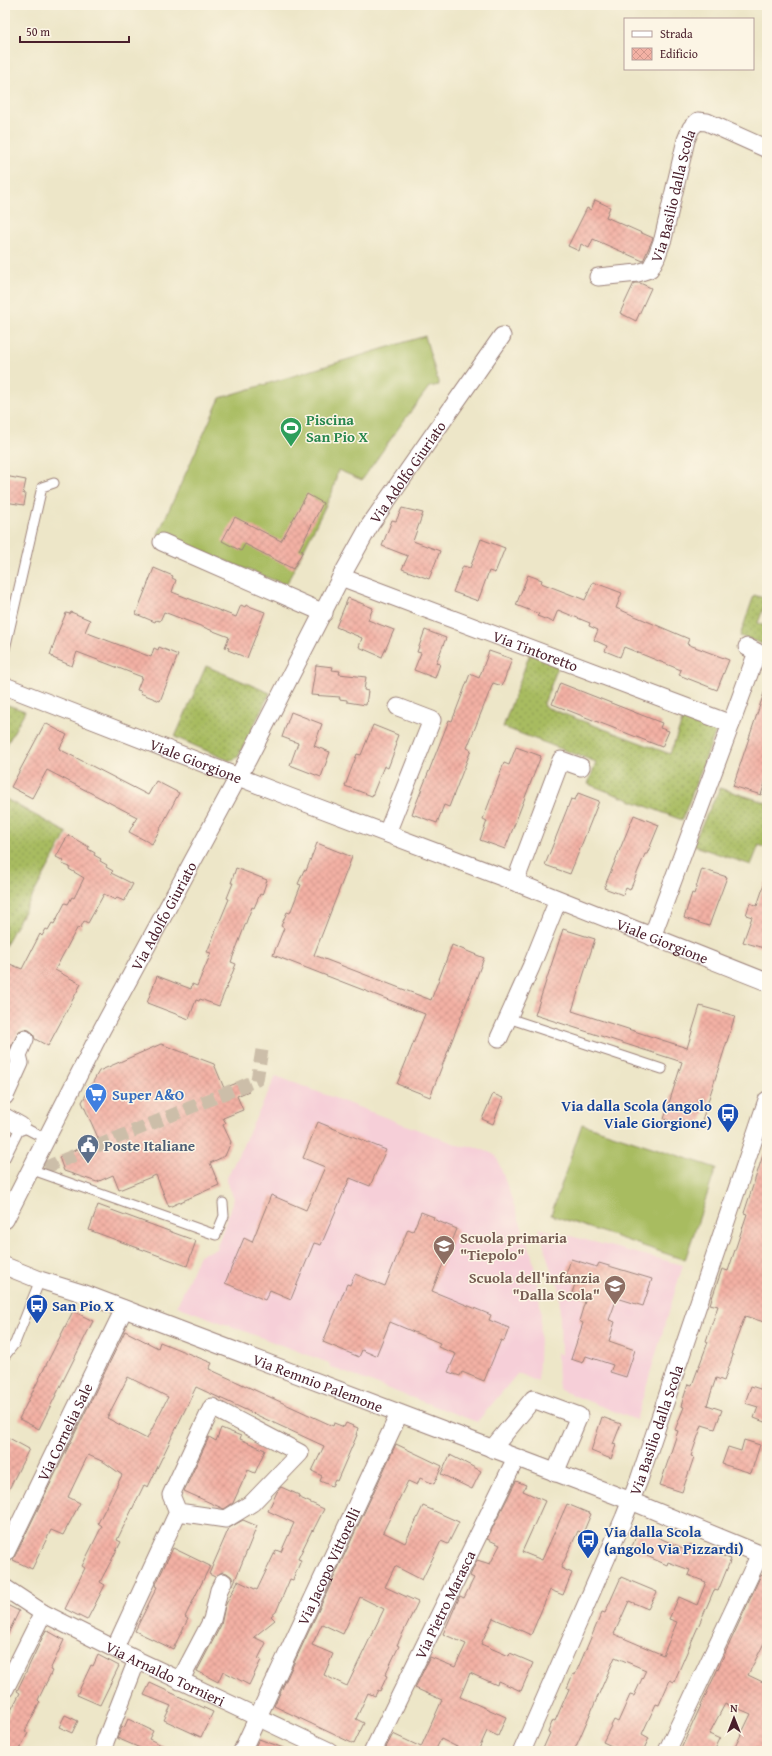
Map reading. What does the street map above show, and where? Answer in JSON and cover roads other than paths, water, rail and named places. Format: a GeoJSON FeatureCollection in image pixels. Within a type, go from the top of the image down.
{"type":"FeatureCollection","features":[{"type":"Feature","properties":{"kind":"street","name":"Via Basilio dalla Scola"},"geometry":{"type":"LineString","coordinates":[[598,277],[638,273],[650,269],[663,239],[686,140],[690,128],[698,121],[707,122],[767,149]]}},
{"type":"Feature","properties":{"kind":"street","name":"Via Adolfo Giuriato"},"geometry":{"type":"LineString","coordinates":[[5,1220],[102,1029],[239,776],[324,613],[341,577],[370,525],[502,336]]}},
{"type":"Feature","properties":{"kind":"street"},"geometry":{"type":"LineString","coordinates":[[162,542],[324,613]]}},
{"type":"Feature","properties":{"kind":"street","name":"Via Tintoretto"},"geometry":{"type":"LineString","coordinates":[[341,577],[731,724]]}},
{"type":"Feature","properties":{"kind":"street"},"geometry":{"type":"LineString","coordinates":[[652,938],[757,652],[746,647]]}},
{"type":"Feature","properties":{"kind":"street","name":"Viale Giorgione"},"geometry":{"type":"LineString","coordinates":[[5,686],[282,794],[515,882],[652,938],[767,982]]}},
{"type":"Feature","properties":{"kind":"street"},"geometry":{"type":"LineString","coordinates":[[387,833],[432,720],[398,707]]}},
{"type":"Feature","properties":{"kind":"street"},"geometry":{"type":"LineString","coordinates":[[515,882],[561,760],[581,767]]}},
{"type":"Feature","properties":{"kind":"street"},"geometry":{"type":"LineString","coordinates":[[499,1038],[531,967],[558,900]]}},
{"type":"Feature","properties":{"kind":"street"},"geometry":{"type":"LineString","coordinates":[[5,1096],[20,1063],[18,1055],[25,1039]]}},
{"type":"Feature","properties":{"kind":"street","name":"Via Basilio dalla Scola"},"geometry":{"type":"LineString","coordinates":[[522,1751],[631,1501],[690,1331],[767,1100]]}},
{"type":"Feature","properties":{"kind":"street"},"geometry":{"type":"LineString","coordinates":[[5,1117],[21,1126]]}},
{"type":"Feature","properties":{"kind":"street","name":"Via Remnio Palemone"},"geometry":{"type":"LineString","coordinates":[[5,1266],[40,1280],[85,1294],[631,1501],[763,1555]]}},
{"type":"Feature","properties":{"kind":"street","name":"Via Cornelia Sale"},"geometry":{"type":"LineString","coordinates":[[5,1554],[124,1310]]}},
{"type":"Feature","properties":{"kind":"street"},"geometry":{"type":"LineString","coordinates":[[492,1449],[532,1399],[579,1416],[555,1473]]}},
{"type":"Feature","properties":{"kind":"street"},"geometry":{"type":"LineString","coordinates":[[115,1648],[178,1512],[171,1495],[212,1407],[300,1453],[252,1503],[226,1519],[178,1512]]}},
{"type":"Feature","properties":{"kind":"street","name":"Via Jacopo Vittorelli"},"geometry":{"type":"LineString","coordinates":[[242,1751],[399,1414]]}},
{"type":"Feature","properties":{"kind":"street","name":"Via Pietro Marasca"},"geometry":{"type":"LineString","coordinates":[[372,1751],[516,1458]]}},
{"type":"Feature","properties":{"kind":"street"},"geometry":{"type":"LineString","coordinates":[[667,1751],[763,1555]]}},
{"type":"Feature","properties":{"kind":"street"},"geometry":{"type":"LineString","coordinates":[[180,1681],[212,1620],[219,1590],[223,1582]]}},
{"type":"Feature","properties":{"kind":"street","name":"Via Arnaldo Tornieri"},"geometry":{"type":"LineString","coordinates":[[5,1588],[43,1613],[180,1681],[329,1751]]}},
{"type":"Feature","properties":{"kind":"street"},"geometry":{"type":"LineString","coordinates":[[5,1689],[43,1613]]}},
{"type":"Feature","properties":{"kind":"street"},"geometry":{"type":"LineString","coordinates":[[104,1751],[105,1742],[137,1660]]}},
{"type":"Feature","properties":{"kind":"lane"},"geometry":{"type":"LineString","coordinates":[[5,649],[42,486],[54,483]]}},
{"type":"Feature","properties":{"kind":"lane"},"geometry":{"type":"LineString","coordinates":[[508,1018],[662,1069]]}},
{"type":"Feature","properties":{"kind":"lane"},"geometry":{"type":"LineString","coordinates":[[5,1158],[21,1126],[46,1139]]}},
{"type":"Feature","properties":{"kind":"lane"},"geometry":{"type":"LineString","coordinates":[[30,1169],[216,1235],[224,1216],[223,1203]]}},
{"type":"Feature","properties":{"kind":"lane"},"geometry":{"type":"LineString","coordinates":[[5,1356],[15,1343],[40,1280]]}},
{"type":"Feature","properties":{"kind":"tunnel"},"geometry":{"type":"LineString","coordinates":[[27,1175],[257,1080],[262,1050]]}},
{"type":"Feature","properties":{"kind":"place","name":"Piscina San Pio X"},"geometry":{"type":"Point","coordinates":[291,448]}},
{"type":"Feature","properties":{"kind":"place","name":"Super A&O"},"geometry":{"type":"Point","coordinates":[96,1114]}},
{"type":"Feature","properties":{"kind":"place","name":"Via dalla Scola (angolo Viale Giorgione)"},"geometry":{"type":"Point","coordinates":[728,1134]}},
{"type":"Feature","properties":{"kind":"place","name":"Poste Italiane"},"geometry":{"type":"Point","coordinates":[88,1164]}},
{"type":"Feature","properties":{"kind":"place","name":"Scuola primaria \"Tiepolo\""},"geometry":{"type":"Point","coordinates":[444,1266]}},
{"type":"Feature","properties":{"kind":"place","name":"Scuola dell'infanzia \"Dalla Scola\""},"geometry":{"type":"Point","coordinates":[615,1306]}},
{"type":"Feature","properties":{"kind":"place","name":"San Pio X"},"geometry":{"type":"Point","coordinates":[37,1324]}},
{"type":"Feature","properties":{"kind":"place","name":"Via dalla Scola (angolo Via Pizzardi)"},"geometry":{"type":"Point","coordinates":[588,1560]}}]}
